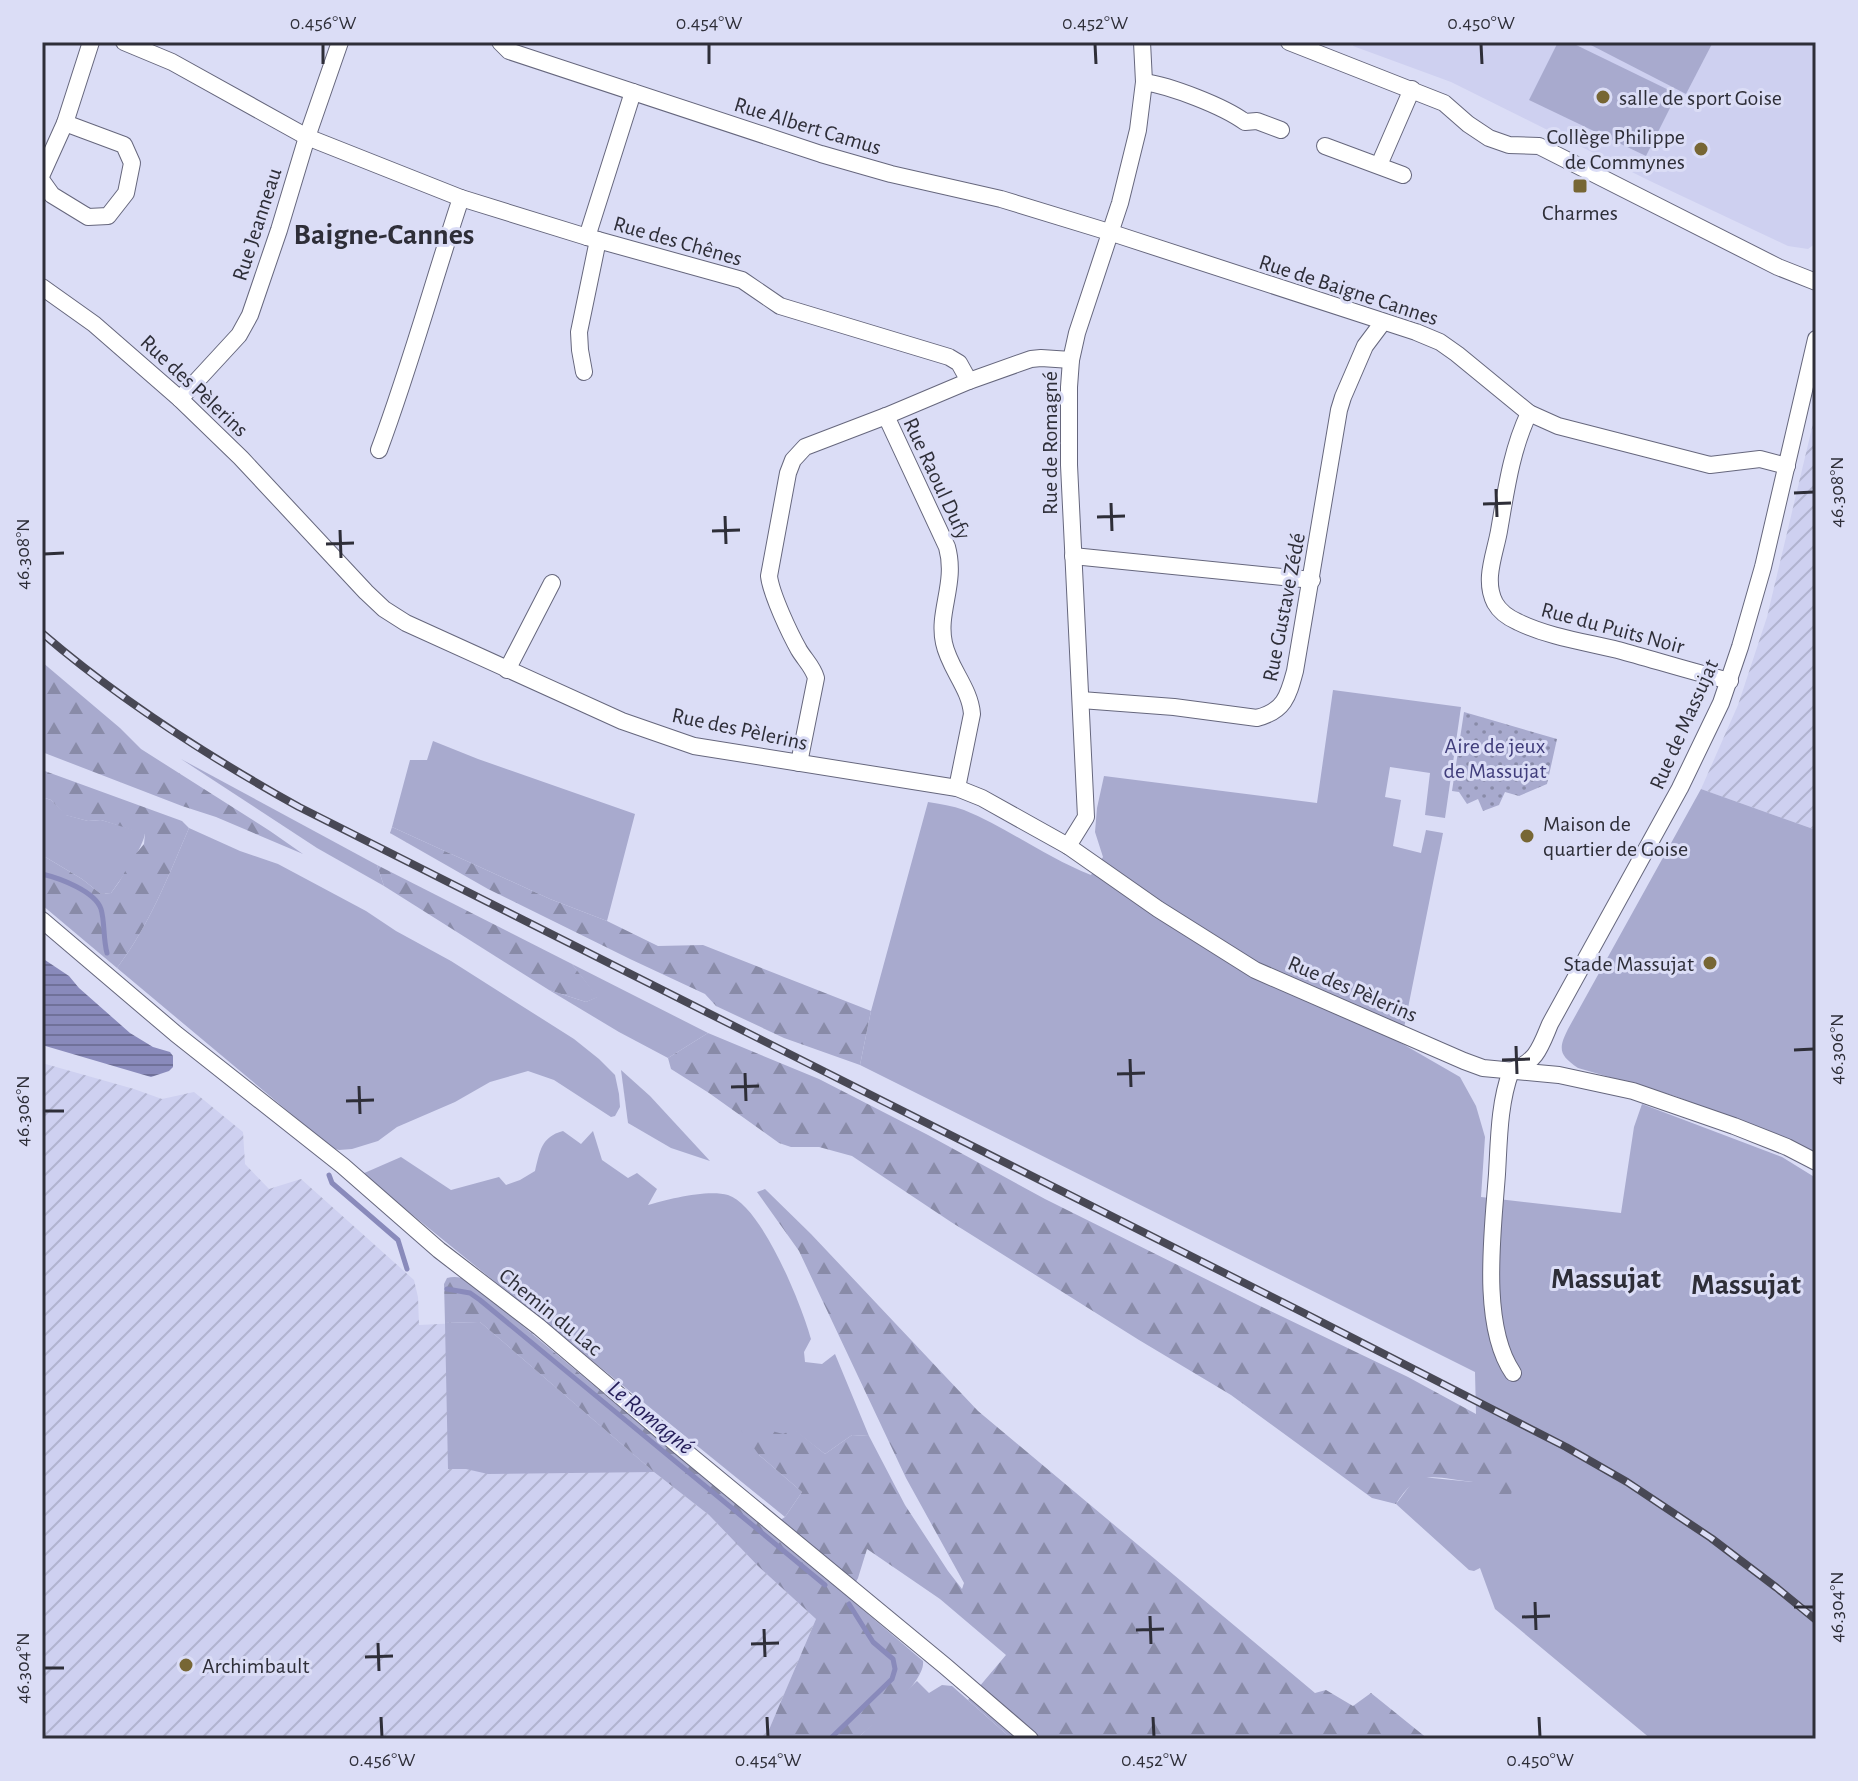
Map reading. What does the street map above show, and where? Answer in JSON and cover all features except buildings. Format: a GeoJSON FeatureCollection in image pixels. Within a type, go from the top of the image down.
{"type":"FeatureCollection","features":[{"type":"Feature","properties":{"kind":"street"},"geometry":{"type":"LineString","coordinates":[[42,174],[65,123],[91,42]]}},
{"type":"Feature","properties":{"kind":"street","name":"Rue des Chênes"},"geometry":{"type":"LineString","coordinates":[[124,42],[172,62],[307,137],[461,198],[742,280],[780,306],[949,357],[959,363],[969,381]]}},
{"type":"Feature","properties":{"kind":"street","name":"Rue Jeanneau"},"geometry":{"type":"LineString","coordinates":[[180,399],[239,335],[250,315],[340,42]]}},
{"type":"Feature","properties":{"kind":"street","name":"Rue Albert Camus"},"geometry":{"type":"LineString","coordinates":[[500,42],[509,51],[821,154],[891,174],[1001,199],[1109,232]]}},
{"type":"Feature","properties":{"kind":"street"},"geometry":{"type":"LineString","coordinates":[[1289,42],[1444,103],[1489,138],[1509,145],[1539,146],[1778,267],[1816,282]]}},
{"type":"Feature","properties":{"kind":"street","name":"Rue de Romagné"},"geometry":{"type":"LineString","coordinates":[[1068,846],[1086,817],[1069,465],[1071,360],[1120,203],[1138,130],[1144,82],[1141,43]]}},
{"type":"Feature","properties":{"kind":"street"},"geometry":{"type":"LineString","coordinates":[[1144,82],[1231,112],[1245,122],[1257,121],[1281,130]]}},
{"type":"Feature","properties":{"kind":"street"},"geometry":{"type":"LineString","coordinates":[[1379,165],[1412,89]]}},
{"type":"Feature","properties":{"kind":"street"},"geometry":{"type":"LineString","coordinates":[[584,372],[579,332],[592,238],[633,92]]}},
{"type":"Feature","properties":{"kind":"street"},"geometry":{"type":"LineString","coordinates":[[42,181],[52,195],[88,217],[108,216],[126,193],[132,163],[124,145],[65,123]]}},
{"type":"Feature","properties":{"kind":"street"},"geometry":{"type":"LineString","coordinates":[[1325,146],[1403,175]]}},
{"type":"Feature","properties":{"kind":"street"},"geometry":{"type":"LineString","coordinates":[[379,450],[461,198]]}},
{"type":"Feature","properties":{"kind":"street","name":"Rue de Baigne Cannes"},"geometry":{"type":"LineString","coordinates":[[1109,232],[1440,342],[1529,413],[1558,426],[1710,465],[1760,459],[1787,466]]}},
{"type":"Feature","properties":{"kind":"street","name":"Rue des Pèlerins"},"geometry":{"type":"LineString","coordinates":[[42,287],[94,324],[180,399],[241,458],[384,609],[426,633],[622,721],[679,741],[725,752],[957,788],[982,798],[1068,846],[1158,909],[1255,970],[1464,1061],[1483,1068],[1559,1075],[1633,1091],[1734,1126],[1816,1162]]}},
{"type":"Feature","properties":{"kind":"street","name":"Rue Gustave Zédé"},"geometry":{"type":"LineString","coordinates":[[1081,700],[1174,707],[1257,718],[1280,707],[1289,695],[1300,650],[1343,397],[1365,346],[1383,322]]}},
{"type":"Feature","properties":{"kind":"street","name":"Rue de Massujat"},"geometry":{"type":"LineString","coordinates":[[1511,1071],[1533,1058],[1538,1050],[1680,788],[1730,681],[1763,567],[1816,339]]}},
{"type":"Feature","properties":{"kind":"street"},"geometry":{"type":"LineString","coordinates":[[799,763],[816,678],[797,646],[769,576],[793,460],[805,447],[969,381],[1031,359],[1071,360]]}},
{"type":"Feature","properties":{"kind":"street","name":"Rue du Puits Noir"},"geometry":{"type":"LineString","coordinates":[[1529,413],[1509,470],[1491,568],[1495,602],[1508,617],[1519,623],[1730,681]]}},
{"type":"Feature","properties":{"kind":"street","name":"Rue Raoul Dufy"},"geometry":{"type":"LineString","coordinates":[[886,416],[950,559],[943,642],[971,702],[972,714],[957,788]]}},
{"type":"Feature","properties":{"kind":"street"},"geometry":{"type":"LineString","coordinates":[[1073,556],[1312,580]]}},
{"type":"Feature","properties":{"kind":"street"},"geometry":{"type":"LineString","coordinates":[[507,670],[552,583]]}},
{"type":"Feature","properties":{"kind":"street","name":"Chemin du Lac"},"geometry":{"type":"LineString","coordinates":[[42,920],[176,1034],[343,1166],[439,1250],[539,1327],[1030,1739]]}},
{"type":"Feature","properties":{"kind":"street"},"geometry":{"type":"LineString","coordinates":[[1511,1071],[1499,1138],[1492,1297],[1501,1349],[1513,1373]]}},
{"type":"Feature","properties":{"kind":"shaded area","name":"Collège Philippe de Commynes"},"geometry":{"type":"Polygon","coordinates":[[[1355,42],[1816,42],[1816,243],[1808,249],[1788,246],[1451,82],[1353,46],[1355,42]]]}},
{"type":"Feature","properties":{"kind":"shaded area"},"geometry":{"type":"Polygon","coordinates":[[[1816,411],[1816,830],[1701,789],[1738,705],[1767,617],[1816,411]]]}},
{"type":"Feature","properties":{"kind":"shaded area"},"geometry":{"type":"Polygon","coordinates":[[[42,958],[69,976],[130,1033],[153,1047],[170,1052],[173,1067],[151,1077],[42,1045],[42,958]]]}},
{"type":"Feature","properties":{"kind":"shaded area"},"geometry":{"type":"Polygon","coordinates":[[[42,1063],[162,1099],[194,1092],[243,1132],[245,1164],[269,1189],[301,1179],[414,1280],[419,1325],[480,1322],[654,1472],[709,1515],[758,1566],[816,1619],[765,1739],[42,1739],[42,1063]]]}},
{"type":"Feature","properties":{"kind":"green space","name":"salle de sport Goise"},"geometry":{"type":"Polygon","coordinates":[[[1558,42],[1570,42],[1677,94],[1646,156],[1529,100],[1558,42]]]}},
{"type":"Feature","properties":{"kind":"green space"},"geometry":{"type":"Polygon","coordinates":[[[1585,42],[1713,42],[1686,94],[1585,42]]]}},
{"type":"Feature","properties":{"kind":"green space"},"geometry":{"type":"Polygon","coordinates":[[[42,662],[141,749],[303,854],[216,817],[42,752],[42,662]]]}},
{"type":"Feature","properties":{"kind":"green space"},"geometry":{"type":"Polygon","coordinates":[[[1333,690],[1461,707],[1445,818],[1425,815],[1430,773],[1390,767],[1385,797],[1401,800],[1393,846],[1421,853],[1426,830],[1443,833],[1401,1043],[1460,1077],[1476,1106],[1485,1137],[1481,1197],[1621,1213],[1634,1127],[1642,1104],[1782,1157],[1816,1178],[1816,1739],[1651,1739],[1495,1609],[1480,1568],[1469,1570],[1396,1504],[1411,1484],[1422,1477],[1473,1482],[1511,1456],[1476,1414],[1475,1372],[860,1065],[871,1011],[928,802],[980,817],[1091,875],[1103,857],[1095,832],[1104,776],[1317,803],[1333,690]]]}},
{"type":"Feature","properties":{"kind":"green space","name":"Aire de jeux de Massujat"},"geometry":{"type":"Polygon","coordinates":[[[1464,712],[1557,739],[1547,784],[1519,796],[1505,792],[1499,805],[1483,811],[1478,799],[1467,804],[1459,792],[1452,791],[1464,712]]]}},
{"type":"Feature","properties":{"kind":"green space"},"geometry":{"type":"Polygon","coordinates":[[[433,741],[635,814],[607,921],[550,899],[392,827],[410,760],[427,760],[433,741]]]}},
{"type":"Feature","properties":{"kind":"green space"},"geometry":{"type":"Polygon","coordinates":[[[181,759],[377,865],[384,886],[317,848],[181,759]]]}},
{"type":"Feature","properties":{"kind":"green space"},"geometry":{"type":"Polygon","coordinates":[[[42,770],[182,821],[189,828],[148,918],[117,968],[42,905],[42,855],[101,894],[111,893],[144,844],[145,834],[101,820],[88,821],[65,815],[51,800],[42,797],[42,770]]]}},
{"type":"Feature","properties":{"kind":"green space","name":"Stade Massujat"},"geometry":{"type":"Polygon","coordinates":[[[1701,789],[1816,830],[1816,1154],[1675,1096],[1578,1068],[1562,1051],[1568,1029],[1701,789]]]}},
{"type":"Feature","properties":{"kind":"green space"},"geometry":{"type":"Polygon","coordinates":[[[42,797],[51,800],[66,815],[88,821],[101,820],[145,833],[136,855],[111,893],[101,894],[42,855],[42,797]]]}},
{"type":"Feature","properties":{"kind":"green space"},"geometry":{"type":"Polygon","coordinates":[[[392,827],[658,946],[703,945],[871,1011],[860,1065],[784,1038],[716,1006],[705,994],[488,889],[390,833],[392,827]]]}},
{"type":"Feature","properties":{"kind":"green space"},"geometry":{"type":"Polygon","coordinates":[[[189,828],[278,864],[366,911],[574,1039],[615,1075],[620,1107],[615,1116],[611,1117],[554,1080],[528,1071],[490,1082],[455,1102],[397,1127],[378,1141],[352,1149],[332,1148],[117,968],[148,918],[189,828]]]}},
{"type":"Feature","properties":{"kind":"green space"},"geometry":{"type":"Polygon","coordinates":[[[377,865],[572,964],[598,997],[586,1002],[549,990],[384,886],[377,865]]]}},
{"type":"Feature","properties":{"kind":"green space"},"geometry":{"type":"Polygon","coordinates":[[[572,964],[708,1033],[668,1058],[549,990],[586,1002],[597,997],[572,964]]]}},
{"type":"Feature","properties":{"kind":"green space"},"geometry":{"type":"Polygon","coordinates":[[[708,1033],[819,1079],[1045,1199],[1408,1377],[1476,1414],[1487,1414],[1515,1431],[1511,1456],[1517,1462],[1511,1495],[1505,1496],[1498,1505],[1488,1492],[1478,1495],[1473,1482],[1438,1477],[1412,1484],[1396,1504],[1372,1498],[1231,1395],[951,1222],[852,1156],[819,1147],[791,1147],[779,1143],[671,1069],[668,1058],[708,1033]]]}},
{"type":"Feature","properties":{"kind":"green space"},"geometry":{"type":"Polygon","coordinates":[[[621,1070],[650,1096],[710,1161],[671,1148],[628,1123],[621,1070]]]}},
{"type":"Feature","properties":{"kind":"green space"},"geometry":{"type":"Polygon","coordinates":[[[563,1131],[581,1144],[593,1131],[602,1160],[628,1178],[637,1173],[657,1189],[648,1205],[710,1193],[728,1195],[741,1203],[767,1237],[799,1304],[811,1339],[804,1352],[805,1362],[822,1364],[835,1354],[869,1436],[852,1435],[825,1454],[794,1430],[759,1455],[802,1492],[785,1517],[362,1174],[401,1157],[451,1190],[499,1177],[506,1185],[535,1171],[546,1141],[563,1131]]]}},
{"type":"Feature","properties":{"kind":"green space"},"geometry":{"type":"Polygon","coordinates":[[[765,1189],[978,1411],[1315,1693],[1326,1690],[1353,1706],[1371,1693],[1428,1739],[1012,1739],[968,1700],[1006,1655],[940,1599],[867,1549],[848,1597],[923,1661],[922,1670],[897,1703],[857,1739],[765,1739],[816,1619],[758,1566],[709,1515],[654,1472],[480,1322],[445,1323],[444,1284],[447,1278],[456,1277],[480,1288],[766,1529],[785,1517],[802,1492],[759,1455],[741,1430],[746,1424],[783,1434],[794,1429],[825,1454],[852,1435],[869,1436],[905,1505],[962,1589],[964,1583],[906,1478],[799,1251],[757,1192],[765,1189]]]}},
{"type":"Feature","properties":{"kind":"green space"},"geometry":{"type":"Polygon","coordinates":[[[480,1322],[654,1472],[488,1474],[448,1469],[445,1323],[480,1322]]]}},
{"type":"Feature","properties":{"kind":"green space"},"geometry":{"type":"Polygon","coordinates":[[[917,1681],[929,1693],[942,1685],[952,1686],[1012,1739],[857,1739],[917,1681]]]}},
{"type":"Feature","properties":{"kind":"waterway","name":"Le Romagné"},"geometry":{"type":"LineString","coordinates":[[42,874],[76,886],[97,902],[102,914],[107,953]]}},
{"type":"Feature","properties":{"kind":"waterway","name":"Le Romagné"},"geometry":{"type":"LineString","coordinates":[[329,1175],[332,1183],[398,1240],[407,1269]]}},
{"type":"Feature","properties":{"kind":"waterway","name":"Le Romagné"},"geometry":{"type":"LineString","coordinates":[[447,1289],[470,1293],[480,1300],[825,1585]]}},
{"type":"Feature","properties":{"kind":"waterway","name":"Le Romagné"},"geometry":{"type":"LineString","coordinates":[[830,1739],[892,1679],[895,1669],[893,1659],[873,1642],[849,1604]]}},
{"type":"Feature","properties":{"kind":"railway"},"geometry":{"type":"LineString","coordinates":[[42,633],[166,727],[299,807],[1566,1447],[1627,1482],[1711,1538],[1816,1620]]}},
{"type":"Feature","properties":{"kind":"place","name":"salle de sport Goise"},"geometry":{"type":"Point","coordinates":[1603,97]}},
{"type":"Feature","properties":{"kind":"place","name":"Collège Philippe de Commynes"},"geometry":{"type":"Point","coordinates":[1701,149]}},
{"type":"Feature","properties":{"kind":"place","name":"Charmes"},"geometry":{"type":"Point","coordinates":[1580,186]}},
{"type":"Feature","properties":{"kind":"place","name":"Maison de quartier de Goise"},"geometry":{"type":"Point","coordinates":[1527,836]}},
{"type":"Feature","properties":{"kind":"place","name":"Stade Massujat"},"geometry":{"type":"Point","coordinates":[1710,963]}},
{"type":"Feature","properties":{"kind":"place","name":"Archimbault"},"geometry":{"type":"Point","coordinates":[186,1665]}},
{"type":"Feature","properties":{"kind":"district","name":"Baigne-Cannes"},"geometry":{"type":"Point","coordinates":[384,234]}},
{"type":"Feature","properties":{"kind":"district","name":"Massujat"},"geometry":{"type":"Point","coordinates":[1606,1278]}},
{"type":"Feature","properties":{"kind":"district","name":"Massujat"},"geometry":{"type":"Point","coordinates":[1746,1284]}}]}
